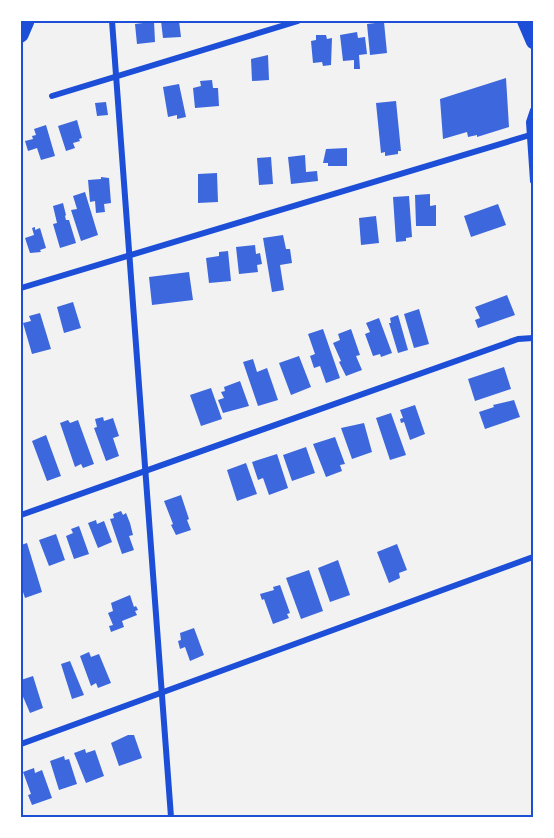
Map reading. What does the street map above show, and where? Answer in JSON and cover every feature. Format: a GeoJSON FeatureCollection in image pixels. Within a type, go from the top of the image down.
{"type":"FeatureCollection","features":[{"type":"Feature","properties":{"kind":"highway"},"geometry":{"type":"LineString","coordinates":[[21,35],[27,21]]}},
{"type":"Feature","properties":{"kind":"main road"},"geometry":{"type":"LineString","coordinates":[[525,21],[533,42]]}},
{"type":"Feature","properties":{"kind":"street"},"geometry":{"type":"LineString","coordinates":[[112,21],[171,817]]}},
{"type":"Feature","properties":{"kind":"street"},"geometry":{"type":"LineString","coordinates":[[52,96],[298,21]]}},
{"type":"Feature","properties":{"kind":"street"},"geometry":{"type":"LineString","coordinates":[[533,110],[529,122],[533,181]]}},
{"type":"Feature","properties":{"kind":"street"},"geometry":{"type":"LineString","coordinates":[[21,288],[530,135]]}},
{"type":"Feature","properties":{"kind":"street"},"geometry":{"type":"LineString","coordinates":[[21,515],[518,339],[533,338]]}},
{"type":"Feature","properties":{"kind":"street"},"geometry":{"type":"LineString","coordinates":[[21,744],[533,557]]}},
{"type":"Feature","properties":{"kind":"building"},"geometry":{"type":"Polygon","coordinates":[[[143,21],[154,21],[155,42],[137,44],[135,24],[143,23],[143,21]]]}},
{"type":"Feature","properties":{"kind":"building"},"geometry":{"type":"Polygon","coordinates":[[[161,21],[179,21],[181,37],[163,38],[161,21]]]}},
{"type":"Feature","properties":{"kind":"building"},"geometry":{"type":"Polygon","coordinates":[[[384,22],[387,53],[370,55],[367,24],[384,22]]]}},
{"type":"Feature","properties":{"kind":"building"},"geometry":{"type":"Polygon","coordinates":[[[357,32],[358,38],[365,37],[367,54],[359,55],[360,69],[354,69],[354,60],[343,61],[340,35],[357,32]]]}},
{"type":"Feature","properties":{"kind":"building"},"geometry":{"type":"Polygon","coordinates":[[[316,35],[326,35],[327,39],[332,38],[331,65],[323,66],[322,62],[313,63],[311,41],[316,40],[316,35]]]}},
{"type":"Feature","properties":{"kind":"building"},"geometry":{"type":"Polygon","coordinates":[[[268,55],[269,80],[252,81],[251,59],[268,55]]]}},
{"type":"Feature","properties":{"kind":"building"},"geometry":{"type":"Polygon","coordinates":[[[506,78],[509,127],[477,137],[477,135],[468,137],[467,132],[443,139],[440,99],[506,78]]]}},
{"type":"Feature","properties":{"kind":"building"},"geometry":{"type":"Polygon","coordinates":[[[212,80],[213,88],[218,88],[219,106],[195,108],[193,88],[201,86],[200,81],[212,80]]]}},
{"type":"Feature","properties":{"kind":"building"},"geometry":{"type":"Polygon","coordinates":[[[179,84],[186,117],[177,119],[177,115],[168,117],[163,87],[179,84]]]}},
{"type":"Feature","properties":{"kind":"building"},"geometry":{"type":"Polygon","coordinates":[[[396,101],[401,151],[398,151],[398,154],[385,156],[385,152],[381,153],[376,103],[396,101]]]}},
{"type":"Feature","properties":{"kind":"building"},"geometry":{"type":"Polygon","coordinates":[[[106,102],[108,115],[97,116],[95,103],[106,102]]]}},
{"type":"Feature","properties":{"kind":"building"},"geometry":{"type":"Polygon","coordinates":[[[77,120],[82,138],[73,143],[75,148],[66,151],[58,126],[77,120]]]}},
{"type":"Feature","properties":{"kind":"building"},"geometry":{"type":"Polygon","coordinates":[[[46,125],[55,156],[41,160],[37,148],[28,151],[25,141],[33,139],[32,136],[36,135],[34,129],[46,125]]]}},
{"type":"Feature","properties":{"kind":"building"},"geometry":{"type":"Polygon","coordinates":[[[347,148],[347,166],[328,166],[328,163],[323,163],[326,149],[347,148]]]}},
{"type":"Feature","properties":{"kind":"building"},"geometry":{"type":"Polygon","coordinates":[[[305,155],[306,172],[317,171],[318,181],[291,184],[288,157],[305,155]]]}},
{"type":"Feature","properties":{"kind":"building"},"geometry":{"type":"Polygon","coordinates":[[[271,157],[273,184],[259,185],[257,158],[271,157]]]}},
{"type":"Feature","properties":{"kind":"building"},"geometry":{"type":"Polygon","coordinates":[[[217,173],[218,202],[198,203],[198,174],[217,173]]]}},
{"type":"Feature","properties":{"kind":"building"},"geometry":{"type":"Polygon","coordinates":[[[101,177],[109,178],[111,203],[104,204],[105,212],[96,213],[95,201],[90,202],[88,180],[101,179],[101,177]]]}},
{"type":"Feature","properties":{"kind":"building"},"geometry":{"type":"Polygon","coordinates":[[[85,192],[98,235],[81,241],[71,210],[77,209],[73,196],[85,192]]]}},
{"type":"Feature","properties":{"kind":"building"},"geometry":{"type":"Polygon","coordinates":[[[430,194],[430,206],[436,205],[436,226],[416,226],[415,195],[430,194]]]}},
{"type":"Feature","properties":{"kind":"building"},"geometry":{"type":"Polygon","coordinates":[[[409,196],[412,237],[406,238],[406,241],[396,242],[393,197],[409,196]]]}},
{"type":"Feature","properties":{"kind":"building"},"geometry":{"type":"Polygon","coordinates":[[[63,203],[66,220],[69,220],[76,243],[60,248],[53,224],[57,223],[53,206],[63,203]]]}},
{"type":"Feature","properties":{"kind":"building"},"geometry":{"type":"Polygon","coordinates":[[[498,204],[506,225],[471,237],[464,216],[498,204]]]}},
{"type":"Feature","properties":{"kind":"building"},"geometry":{"type":"Polygon","coordinates":[[[376,216],[379,243],[361,245],[359,218],[376,216]]]}},
{"type":"Feature","properties":{"kind":"building"},"geometry":{"type":"Polygon","coordinates":[[[35,227],[35,230],[40,228],[46,248],[40,250],[41,252],[30,253],[25,238],[34,235],[32,228],[35,227]]]}},
{"type":"Feature","properties":{"kind":"building"},"geometry":{"type":"Polygon","coordinates":[[[283,235],[286,249],[290,249],[292,263],[280,265],[284,290],[272,292],[263,238],[283,235]]]}},
{"type":"Feature","properties":{"kind":"building"},"geometry":{"type":"Polygon","coordinates":[[[255,245],[256,254],[260,253],[262,264],[257,265],[258,272],[239,274],[236,247],[255,245]]]}},
{"type":"Feature","properties":{"kind":"building"},"geometry":{"type":"Polygon","coordinates":[[[228,251],[231,281],[209,283],[206,258],[219,256],[219,252],[228,251]]]}},
{"type":"Feature","properties":{"kind":"building"},"geometry":{"type":"Polygon","coordinates":[[[189,272],[193,300],[152,305],[149,277],[189,272]]]}},
{"type":"Feature","properties":{"kind":"building"},"geometry":{"type":"Polygon","coordinates":[[[507,295],[515,315],[478,328],[475,320],[480,318],[475,307],[507,295]]]}},
{"type":"Feature","properties":{"kind":"building"},"geometry":{"type":"Polygon","coordinates":[[[73,302],[81,328],[64,333],[57,307],[73,302]]]}},
{"type":"Feature","properties":{"kind":"building"},"geometry":{"type":"Polygon","coordinates":[[[419,309],[429,344],[414,348],[404,314],[419,309]]]}},
{"type":"Feature","properties":{"kind":"building"},"geometry":{"type":"Polygon","coordinates":[[[40,313],[51,349],[32,354],[23,323],[31,321],[29,316],[40,313]]]}},
{"type":"Feature","properties":{"kind":"building"},"geometry":{"type":"Polygon","coordinates":[[[398,315],[408,350],[398,353],[389,323],[391,323],[390,318],[398,315]]]}},
{"type":"Feature","properties":{"kind":"building"},"geometry":{"type":"Polygon","coordinates":[[[379,318],[392,353],[381,357],[380,354],[373,356],[365,334],[370,332],[366,323],[379,318]]]}},
{"type":"Feature","properties":{"kind":"building"},"geometry":{"type":"Polygon","coordinates":[[[323,329],[340,378],[326,383],[320,366],[314,368],[310,356],[315,354],[308,334],[323,329]]]}},
{"type":"Feature","properties":{"kind":"building"},"geometry":{"type":"Polygon","coordinates":[[[351,329],[360,355],[356,356],[362,370],[346,376],[333,343],[340,340],[338,334],[351,329]]]}},
{"type":"Feature","properties":{"kind":"building"},"geometry":{"type":"Polygon","coordinates":[[[299,356],[311,387],[291,395],[279,363],[299,356]]]}},
{"type":"Feature","properties":{"kind":"building"},"geometry":{"type":"Polygon","coordinates":[[[253,359],[257,372],[267,368],[278,400],[258,406],[243,362],[253,359]]]}},
{"type":"Feature","properties":{"kind":"building"},"geometry":{"type":"Polygon","coordinates":[[[504,367],[511,389],[475,401],[468,379],[504,367]]]}},
{"type":"Feature","properties":{"kind":"building"},"geometry":{"type":"Polygon","coordinates":[[[240,381],[249,406],[223,413],[218,400],[224,398],[221,392],[225,391],[224,387],[240,381]]]}},
{"type":"Feature","properties":{"kind":"building"},"geometry":{"type":"Polygon","coordinates":[[[211,388],[222,419],[201,426],[190,395],[211,388]]]}},
{"type":"Feature","properties":{"kind":"building"},"geometry":{"type":"Polygon","coordinates":[[[514,400],[520,417],[485,429],[479,412],[494,407],[493,405],[514,400]]]}},
{"type":"Feature","properties":{"kind":"building"},"geometry":{"type":"Polygon","coordinates":[[[415,405],[425,434],[410,440],[404,422],[401,423],[400,419],[403,418],[400,410],[415,405]]]}},
{"type":"Feature","properties":{"kind":"building"},"geometry":{"type":"Polygon","coordinates":[[[391,413],[406,455],[390,460],[376,418],[391,413]]]}},
{"type":"Feature","properties":{"kind":"building"},"geometry":{"type":"Polygon","coordinates":[[[103,417],[104,421],[113,418],[119,436],[113,438],[119,456],[106,461],[94,428],[97,427],[95,419],[103,417]]]}},
{"type":"Feature","properties":{"kind":"building"},"geometry":{"type":"Polygon","coordinates":[[[68,420],[70,423],[78,420],[94,464],[83,468],[81,464],[75,467],[60,423],[68,420]]]}},
{"type":"Feature","properties":{"kind":"building"},"geometry":{"type":"Polygon","coordinates":[[[364,423],[372,452],[352,459],[341,428],[364,423]]]}},
{"type":"Feature","properties":{"kind":"building"},"geometry":{"type":"Polygon","coordinates":[[[46,435],[61,476],[47,481],[32,441],[46,435]]]}},
{"type":"Feature","properties":{"kind":"building"},"geometry":{"type":"Polygon","coordinates":[[[335,437],[345,464],[340,465],[342,471],[326,477],[313,444],[335,437]]]}},
{"type":"Feature","properties":{"kind":"building"},"geometry":{"type":"Polygon","coordinates":[[[306,447],[315,473],[292,481],[283,455],[306,447]]]}},
{"type":"Feature","properties":{"kind":"building"},"geometry":{"type":"Polygon","coordinates":[[[277,454],[288,488],[269,495],[263,478],[258,480],[252,462],[277,454]]]}},
{"type":"Feature","properties":{"kind":"building"},"geometry":{"type":"Polygon","coordinates":[[[246,463],[257,494],[237,501],[227,470],[246,463]]]}},
{"type":"Feature","properties":{"kind":"building"},"geometry":{"type":"Polygon","coordinates":[[[181,495],[191,530],[176,535],[164,501],[181,495]]]}},
{"type":"Feature","properties":{"kind":"building"},"geometry":{"type":"Polygon","coordinates":[[[121,511],[123,515],[126,513],[130,523],[133,535],[129,536],[134,550],[122,554],[110,519],[114,518],[113,514],[121,511]]]}},
{"type":"Feature","properties":{"kind":"building"},"geometry":{"type":"Polygon","coordinates":[[[96,520],[97,524],[104,521],[112,542],[98,548],[88,523],[96,520]]]}},
{"type":"Feature","properties":{"kind":"building"},"geometry":{"type":"Polygon","coordinates":[[[79,526],[89,554],[74,559],[66,536],[73,533],[71,529],[79,526]]]}},
{"type":"Feature","properties":{"kind":"building"},"geometry":{"type":"Polygon","coordinates":[[[56,534],[65,560],[49,566],[39,540],[56,534]]]}},
{"type":"Feature","properties":{"kind":"building"},"geometry":{"type":"Polygon","coordinates":[[[27,543],[42,592],[25,598],[21,586],[21,545],[27,543]]]}},
{"type":"Feature","properties":{"kind":"building"},"geometry":{"type":"Polygon","coordinates":[[[397,544],[407,570],[399,573],[400,578],[389,583],[377,552],[397,544]]]}},
{"type":"Feature","properties":{"kind":"building"},"geometry":{"type":"Polygon","coordinates":[[[338,560],[350,595],[330,602],[318,568],[338,560]]]}},
{"type":"Feature","properties":{"kind":"building"},"geometry":{"type":"Polygon","coordinates":[[[309,570],[323,611],[301,619],[286,578],[309,570]]]}},
{"type":"Feature","properties":{"kind":"building"},"geometry":{"type":"Polygon","coordinates":[[[280,585],[290,613],[287,614],[289,618],[273,624],[260,594],[274,590],[273,587],[280,585]]]}},
{"type":"Feature","properties":{"kind":"building"},"geometry":{"type":"Polygon","coordinates":[[[130,595],[134,607],[136,606],[138,610],[135,611],[137,615],[122,621],[124,627],[111,632],[109,626],[113,625],[108,613],[113,611],[111,603],[130,595]]]}},
{"type":"Feature","properties":{"kind":"building"},"geometry":{"type":"Polygon","coordinates":[[[194,628],[204,655],[190,661],[185,647],[180,649],[178,641],[181,640],[180,633],[194,628]]]}},
{"type":"Feature","properties":{"kind":"building"},"geometry":{"type":"Polygon","coordinates":[[[89,652],[91,657],[99,654],[111,683],[98,688],[96,683],[91,686],[80,656],[89,652]]]}},
{"type":"Feature","properties":{"kind":"building"},"geometry":{"type":"Polygon","coordinates":[[[70,661],[84,695],[72,699],[61,664],[70,661]]]}},
{"type":"Feature","properties":{"kind":"building"},"geometry":{"type":"Polygon","coordinates":[[[33,676],[43,708],[30,713],[21,692],[21,680],[33,676]]]}},
{"type":"Feature","properties":{"kind":"building"},"geometry":{"type":"Polygon","coordinates":[[[128,735],[134,735],[142,758],[119,766],[111,743],[128,735]]]}},
{"type":"Feature","properties":{"kind":"building"},"geometry":{"type":"Polygon","coordinates":[[[85,749],[86,753],[95,750],[104,776],[86,783],[74,753],[85,749]]]}},
{"type":"Feature","properties":{"kind":"building"},"geometry":{"type":"Polygon","coordinates":[[[64,756],[65,760],[69,759],[77,784],[59,790],[50,761],[64,756]]]}},
{"type":"Feature","properties":{"kind":"building"},"geometry":{"type":"Polygon","coordinates":[[[34,768],[35,773],[42,770],[52,798],[32,805],[28,795],[31,794],[23,772],[34,768]]]}}]}
